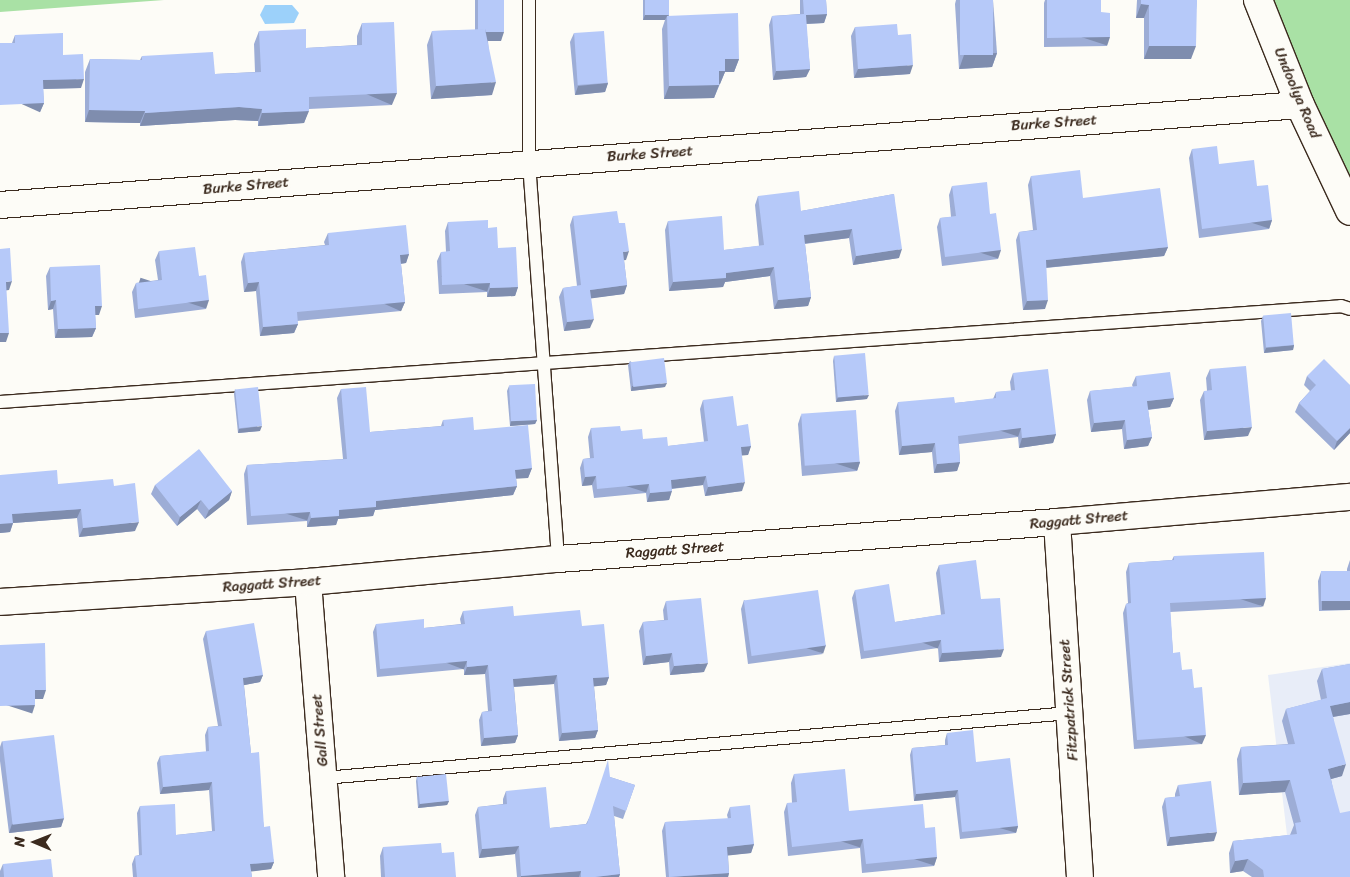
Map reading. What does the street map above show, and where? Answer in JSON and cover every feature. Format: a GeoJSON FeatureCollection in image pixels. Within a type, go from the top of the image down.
{"type":"FeatureCollection","features":[{"type":"Feature","properties":{"kind":"main road","name":"Undoolya Road"},"geometry":{"type":"LineString","coordinates":[[1258,0],[1300,105],[1344,193],[1350,211]]}},
{"type":"Feature","properties":{"kind":"street","name":"Burke Street"},"geometry":{"type":"LineString","coordinates":[[0,206],[1300,105]]}},
{"type":"Feature","properties":{"kind":"street","name":"Raggatt Street"},"geometry":{"type":"LineString","coordinates":[[0,602],[308,582],[558,559],[1057,522],[1350,496]]}},
{"type":"Feature","properties":{"kind":"street","name":"Fitzpatrick Street"},"geometry":{"type":"LineString","coordinates":[[1057,522],[1080,877]]}},
{"type":"Feature","properties":{"kind":"street","name":"Gall Street"},"geometry":{"type":"LineString","coordinates":[[308,582],[331,877]]}},
{"type":"Feature","properties":{"kind":"lane"},"geometry":{"type":"LineString","coordinates":[[529,0],[529,164],[558,559]]}},
{"type":"Feature","properties":{"kind":"lane"},"geometry":{"type":"LineString","coordinates":[[0,402],[545,365],[1341,306],[1350,309]]}},
{"type":"Feature","properties":{"kind":"lane"},"geometry":{"type":"LineString","coordinates":[[324,778],[1070,714]]}},
{"type":"Feature","properties":{"kind":"shaded area"},"geometry":{"type":"Polygon","coordinates":[[[1350,663],[1350,877],[1292,877],[1268,675],[1350,663]]]}},
{"type":"Feature","properties":{"kind":"green space"},"geometry":{"type":"Polygon","coordinates":[[[0,0],[164,0],[0,12],[0,0]]]}},
{"type":"Feature","properties":{"kind":"green space"},"geometry":{"type":"Polygon","coordinates":[[[1258,0],[1350,0],[1350,202],[1258,0]]]}},
{"type":"Feature","properties":{"kind":"water"},"geometry":{"type":"Polygon","coordinates":[[[265,5],[292,5],[299,13],[294,23],[265,24],[260,15],[265,5]]]}},
{"type":"Feature","properties":{"kind":"building"},"geometry":{"type":"Polygon","coordinates":[[[478,0],[504,0],[504,32],[486,32],[485,29],[478,30],[478,0]]]}},
{"type":"Feature","properties":{"kind":"building"},"geometry":{"type":"Polygon","coordinates":[[[645,0],[669,0],[669,15],[645,15],[645,0]]]}},
{"type":"Feature","properties":{"kind":"building"},"geometry":{"type":"Polygon","coordinates":[[[803,0],[826,0],[827,14],[806,15],[810,69],[776,71],[772,16],[804,14],[803,0]]]}},
{"type":"Feature","properties":{"kind":"building"},"geometry":{"type":"Polygon","coordinates":[[[960,0],[993,0],[993,55],[960,55],[960,0]]]}},
{"type":"Feature","properties":{"kind":"building"},"geometry":{"type":"Polygon","coordinates":[[[1047,0],[1101,0],[1101,12],[1110,13],[1110,37],[1047,38],[1047,0]]]}},
{"type":"Feature","properties":{"kind":"building"},"geometry":{"type":"Polygon","coordinates":[[[1141,0],[1197,0],[1196,46],[1149,46],[1149,5],[1141,4],[1141,0]]]}},
{"type":"Feature","properties":{"kind":"building"},"geometry":{"type":"Polygon","coordinates":[[[738,13],[739,59],[725,59],[725,71],[719,71],[719,85],[669,86],[667,16],[738,13]]]}},
{"type":"Feature","properties":{"kind":"building"},"geometry":{"type":"Polygon","coordinates":[[[394,22],[397,93],[309,97],[309,111],[262,113],[262,109],[239,107],[145,113],[145,111],[89,110],[90,59],[142,60],[142,56],[213,52],[215,74],[261,72],[259,31],[306,29],[306,48],[362,45],[362,23],[394,22]]]}},
{"type":"Feature","properties":{"kind":"building"},"geometry":{"type":"Polygon","coordinates":[[[897,24],[898,35],[911,34],[913,65],[858,69],[855,27],[897,24]]]}},
{"type":"Feature","properties":{"kind":"building"},"geometry":{"type":"Polygon","coordinates":[[[485,29],[496,82],[436,86],[432,31],[485,29]]]}},
{"type":"Feature","properties":{"kind":"building"},"geometry":{"type":"Polygon","coordinates":[[[604,31],[608,83],[578,85],[574,33],[604,31]]]}},
{"type":"Feature","properties":{"kind":"building"},"geometry":{"type":"Polygon","coordinates":[[[63,33],[63,55],[83,54],[84,79],[43,80],[44,103],[0,105],[0,43],[15,43],[15,35],[63,33]]]}},
{"type":"Feature","properties":{"kind":"building"},"geometry":{"type":"Polygon","coordinates":[[[1217,146],[1219,164],[1254,160],[1257,186],[1268,185],[1272,220],[1202,229],[1192,149],[1217,146]]]}},
{"type":"Feature","properties":{"kind":"building"},"geometry":{"type":"Polygon","coordinates":[[[1080,170],[1083,198],[1160,188],[1168,247],[1046,260],[1048,300],[1027,301],[1019,232],[1037,230],[1031,176],[1080,170]]]}},
{"type":"Feature","properties":{"kind":"building"},"geometry":{"type":"Polygon","coordinates":[[[987,182],[990,214],[996,213],[1001,250],[945,257],[940,218],[956,216],[952,186],[987,182]]]}},
{"type":"Feature","properties":{"kind":"building"},"geometry":{"type":"Polygon","coordinates":[[[799,191],[801,211],[894,194],[902,249],[856,256],[852,229],[804,235],[811,297],[778,300],[774,267],[726,273],[726,278],[673,282],[668,221],[722,216],[724,250],[764,245],[758,196],[799,191]]]}},
{"type":"Feature","properties":{"kind":"building"},"geometry":{"type":"Polygon","coordinates":[[[617,211],[619,223],[625,223],[629,251],[623,252],[627,285],[590,290],[594,319],[567,322],[563,288],[581,285],[573,216],[617,211]]]}},
{"type":"Feature","properties":{"kind":"building"},"geometry":{"type":"Polygon","coordinates":[[[488,220],[488,228],[497,227],[498,248],[516,247],[518,287],[490,288],[490,283],[442,285],[441,252],[450,251],[448,222],[488,220]]]}},
{"type":"Feature","properties":{"kind":"building"},"geometry":{"type":"Polygon","coordinates":[[[406,225],[409,254],[400,255],[405,302],[297,312],[298,324],[263,327],[259,282],[248,283],[244,253],[329,245],[328,233],[406,225]]]}},
{"type":"Feature","properties":{"kind":"building"},"geometry":{"type":"Polygon","coordinates":[[[195,247],[199,276],[206,275],[209,300],[138,309],[136,283],[162,280],[159,251],[195,247]]]}},
{"type":"Feature","properties":{"kind":"building"},"geometry":{"type":"Polygon","coordinates":[[[10,248],[12,281],[6,282],[9,333],[0,333],[0,249],[10,248]]]}},
{"type":"Feature","properties":{"kind":"building"},"geometry":{"type":"Polygon","coordinates":[[[100,265],[102,306],[95,306],[96,328],[58,329],[56,300],[51,301],[50,267],[100,265]]]}},
{"type":"Feature","properties":{"kind":"building"},"geometry":{"type":"Polygon","coordinates":[[[1291,313],[1294,345],[1266,347],[1263,315],[1291,313]]]}},
{"type":"Feature","properties":{"kind":"building"},"geometry":{"type":"Polygon","coordinates":[[[865,353],[869,395],[838,398],[834,356],[865,353]]]}},
{"type":"Feature","properties":{"kind":"building"},"geometry":{"type":"Polygon","coordinates":[[[664,358],[667,383],[633,387],[630,362],[664,358]]]}},
{"type":"Feature","properties":{"kind":"building"},"geometry":{"type":"Polygon","coordinates":[[[1324,359],[1350,385],[1350,428],[1337,441],[1299,403],[1316,385],[1307,376],[1324,359]]]}},
{"type":"Feature","properties":{"kind":"building"},"geometry":{"type":"Polygon","coordinates":[[[1246,366],[1252,427],[1207,431],[1204,391],[1212,390],[1210,369],[1246,366]]]}},
{"type":"Feature","properties":{"kind":"building"},"geometry":{"type":"Polygon","coordinates":[[[1048,369],[1056,434],[1022,438],[1021,428],[958,436],[960,462],[937,464],[935,443],[902,446],[898,402],[954,397],[955,403],[996,398],[996,392],[1015,390],[1013,373],[1048,369]]]}},
{"type":"Feature","properties":{"kind":"building"},"geometry":{"type":"Polygon","coordinates":[[[1170,372],[1174,398],[1147,401],[1152,437],[1127,440],[1125,420],[1094,423],[1090,391],[1137,386],[1136,376],[1170,372]]]}},
{"type":"Feature","properties":{"kind":"building"},"geometry":{"type":"Polygon","coordinates":[[[535,384],[537,420],[511,421],[509,385],[535,384]]]}},
{"type":"Feature","properties":{"kind":"building"},"geometry":{"type":"Polygon","coordinates":[[[258,387],[262,426],[239,428],[235,389],[258,387]]]}},
{"type":"Feature","properties":{"kind":"building"},"geometry":{"type":"Polygon","coordinates":[[[366,387],[370,432],[444,426],[443,420],[473,417],[474,430],[528,425],[532,468],[515,470],[517,486],[376,501],[376,507],[339,510],[339,516],[311,518],[310,512],[251,516],[247,465],[347,459],[341,389],[366,387]]]}},
{"type":"Feature","properties":{"kind":"building"},"geometry":{"type":"Polygon","coordinates":[[[733,396],[737,426],[748,424],[751,446],[741,447],[745,482],[708,487],[706,476],[671,480],[672,491],[650,493],[649,484],[597,489],[596,476],[585,477],[583,459],[594,458],[591,428],[620,426],[621,431],[642,429],[643,439],[667,437],[668,446],[708,441],[703,400],[733,396]]]}},
{"type":"Feature","properties":{"kind":"building"},"geometry":{"type":"Polygon","coordinates":[[[856,410],[860,462],[805,466],[801,414],[856,410]]]}},
{"type":"Feature","properties":{"kind":"building"},"geometry":{"type":"Polygon","coordinates":[[[199,449],[232,491],[209,510],[201,500],[180,517],[155,485],[199,449]]]}},
{"type":"Feature","properties":{"kind":"building"},"geometry":{"type":"Polygon","coordinates":[[[57,470],[58,484],[113,479],[114,486],[135,483],[139,522],[83,528],[81,509],[12,514],[13,523],[0,524],[0,475],[57,470]]]}},
{"type":"Feature","properties":{"kind":"building"},"geometry":{"type":"Polygon","coordinates":[[[1264,552],[1266,598],[1170,603],[1173,653],[1180,652],[1182,670],[1192,669],[1194,688],[1202,687],[1206,735],[1137,740],[1126,604],[1131,603],[1129,563],[1174,560],[1174,556],[1264,552]]]}},
{"type":"Feature","properties":{"kind":"building"},"geometry":{"type":"Polygon","coordinates":[[[976,560],[981,599],[1000,598],[1004,649],[942,653],[941,640],[864,651],[855,590],[889,584],[895,622],[945,614],[939,565],[976,560]]]}},
{"type":"Feature","properties":{"kind":"building"},"geometry":{"type":"Polygon","coordinates":[[[1321,571],[1350,571],[1350,601],[1321,601],[1321,571]]]}},
{"type":"Feature","properties":{"kind":"building"},"geometry":{"type":"Polygon","coordinates":[[[818,590],[826,645],[752,656],[744,600],[818,590]]]}},
{"type":"Feature","properties":{"kind":"building"},"geometry":{"type":"Polygon","coordinates":[[[701,598],[708,663],[674,666],[672,653],[646,656],[643,622],[668,620],[666,601],[701,598]]]}},
{"type":"Feature","properties":{"kind":"building"},"geometry":{"type":"Polygon","coordinates":[[[513,606],[514,616],[580,610],[582,626],[604,624],[609,677],[593,678],[598,730],[562,733],[557,675],[513,679],[518,735],[484,738],[482,712],[492,711],[488,665],[467,667],[467,661],[380,669],[376,624],[424,619],[424,628],[465,624],[463,611],[513,606]]]}},
{"type":"Feature","properties":{"kind":"building"},"geometry":{"type":"Polygon","coordinates":[[[254,623],[263,675],[243,678],[251,753],[259,752],[264,827],[270,826],[274,862],[250,864],[252,877],[137,877],[135,856],[142,855],[140,806],[175,804],[176,835],[215,831],[212,782],[163,787],[160,756],[209,751],[208,727],[222,726],[206,631],[254,623]]]}},
{"type":"Feature","properties":{"kind":"building"},"geometry":{"type":"Polygon","coordinates":[[[45,643],[46,690],[35,690],[35,705],[0,706],[0,645],[45,643]]]}},
{"type":"Feature","properties":{"kind":"building"},"geometry":{"type":"Polygon","coordinates":[[[1350,664],[1350,702],[1330,706],[1346,764],[1328,769],[1340,813],[1350,811],[1350,877],[1264,877],[1263,870],[1248,859],[1235,861],[1233,841],[1297,834],[1295,823],[1301,822],[1290,780],[1243,783],[1241,747],[1295,744],[1286,709],[1327,698],[1322,669],[1350,664]]]}},
{"type":"Feature","properties":{"kind":"building"},"geometry":{"type":"Polygon","coordinates":[[[973,730],[976,762],[1010,758],[1018,826],[962,832],[958,790],[916,794],[912,748],[948,745],[947,733],[973,730]]]}},
{"type":"Feature","properties":{"kind":"building"},"geometry":{"type":"Polygon","coordinates":[[[54,735],[64,818],[13,825],[2,741],[54,735]]]}},
{"type":"Feature","properties":{"kind":"building"},"geometry":{"type":"Polygon","coordinates":[[[608,760],[610,777],[635,785],[626,811],[613,806],[620,874],[581,877],[581,871],[521,876],[519,846],[482,849],[478,807],[507,804],[506,791],[546,787],[550,828],[587,824],[608,760]]]}},
{"type":"Feature","properties":{"kind":"building"},"geometry":{"type":"Polygon","coordinates":[[[845,769],[849,811],[923,804],[925,828],[935,827],[937,857],[866,864],[863,839],[792,847],[787,803],[797,802],[794,774],[845,769]]]}},
{"type":"Feature","properties":{"kind":"building"},"geometry":{"type":"Polygon","coordinates":[[[446,774],[449,801],[420,804],[417,777],[446,774]]]}},
{"type":"Feature","properties":{"kind":"building"},"geometry":{"type":"Polygon","coordinates":[[[1211,781],[1217,832],[1170,837],[1165,798],[1180,796],[1178,785],[1211,781]]]}},
{"type":"Feature","properties":{"kind":"building"},"geometry":{"type":"Polygon","coordinates":[[[750,805],[754,844],[727,847],[729,873],[669,877],[665,822],[731,818],[730,807],[750,805]]]}},
{"type":"Feature","properties":{"kind":"building"},"geometry":{"type":"Polygon","coordinates":[[[441,843],[442,853],[454,852],[456,877],[385,877],[383,847],[441,843]]]}},
{"type":"Feature","properties":{"kind":"building"},"geometry":{"type":"Polygon","coordinates":[[[51,859],[53,877],[4,877],[3,864],[51,859]]]}}]}
